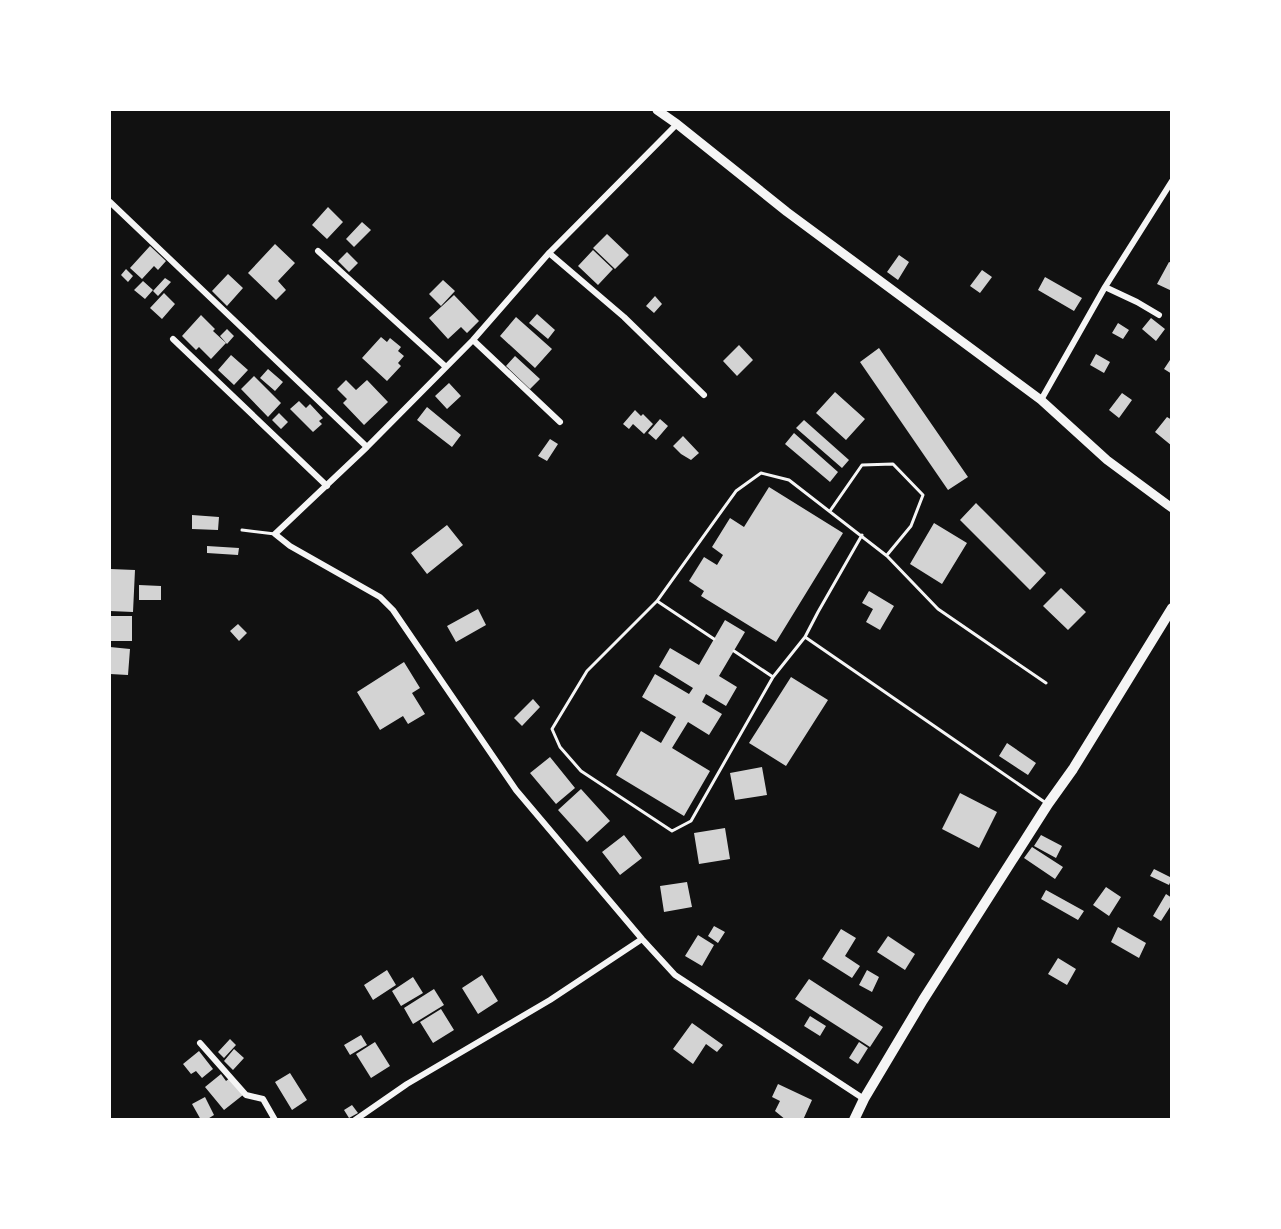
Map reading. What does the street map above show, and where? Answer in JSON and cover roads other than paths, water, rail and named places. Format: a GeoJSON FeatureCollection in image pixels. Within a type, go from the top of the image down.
{"type":"FeatureCollection","features":[{"type":"Feature","properties":{"kind":"main road"},"geometry":{"type":"LineString","coordinates":[[657,110],[787,212],[1041,400],[1107,460],[1172,508]]}},
{"type":"Feature","properties":{"kind":"main road"},"geometry":{"type":"LineString","coordinates":[[854,1119],[922,1000],[1073,769],[1172,608]]}},
{"type":"Feature","properties":{"kind":"street"},"geometry":{"type":"LineString","coordinates":[[677,124],[549,253],[473,340],[367,447],[275,534],[290,546],[380,597],[393,610],[516,790],[675,975],[864,1099]]}},
{"type":"Feature","properties":{"kind":"street"},"geometry":{"type":"LineString","coordinates":[[1041,400],[1105,287],[1172,181]]}},
{"type":"Feature","properties":{"kind":"street"},"geometry":{"type":"LineString","coordinates":[[110,202],[367,447]]}},
{"type":"Feature","properties":{"kind":"street"},"geometry":{"type":"LineString","coordinates":[[318,251],[446,367]]}},
{"type":"Feature","properties":{"kind":"street"},"geometry":{"type":"LineString","coordinates":[[549,253],[624,316],[704,395]]}},
{"type":"Feature","properties":{"kind":"street"},"geometry":{"type":"LineString","coordinates":[[1105,287],[1159,315]]}},
{"type":"Feature","properties":{"kind":"street"},"geometry":{"type":"LineString","coordinates":[[173,339],[327,486]]}},
{"type":"Feature","properties":{"kind":"street"},"geometry":{"type":"LineString","coordinates":[[473,340],[560,422]]}},
{"type":"Feature","properties":{"kind":"street"},"geometry":{"type":"LineString","coordinates":[[355,1119],[407,1084],[550,1000],[642,939]]}},
{"type":"Feature","properties":{"kind":"street"},"geometry":{"type":"LineString","coordinates":[[200,1043],[246,1095],[263,1099],[275,1119]]}},
{"type":"Feature","properties":{"kind":"lane"},"geometry":{"type":"LineString","coordinates":[[830,511],[862,465],[894,464],[923,495],[911,526],[887,556]]}},
{"type":"Feature","properties":{"kind":"lane"},"geometry":{"type":"LineString","coordinates":[[862,535],[805,637],[772,677],[691,821],[672,831],[581,771],[561,747],[552,729],[587,671],[657,602],[736,491],[761,473],[789,480],[862,535],[887,556],[938,609],[1046,683]]}},
{"type":"Feature","properties":{"kind":"lane"},"geometry":{"type":"LineString","coordinates":[[242,530],[275,534]]}},
{"type":"Feature","properties":{"kind":"lane"},"geometry":{"type":"LineString","coordinates":[[657,602],[714,639]]}},
{"type":"Feature","properties":{"kind":"lane"},"geometry":{"type":"LineString","coordinates":[[805,637],[1048,804]]}},
{"type":"Feature","properties":{"kind":"lane"},"geometry":{"type":"LineString","coordinates":[[734,651],[772,677]]}}]}
